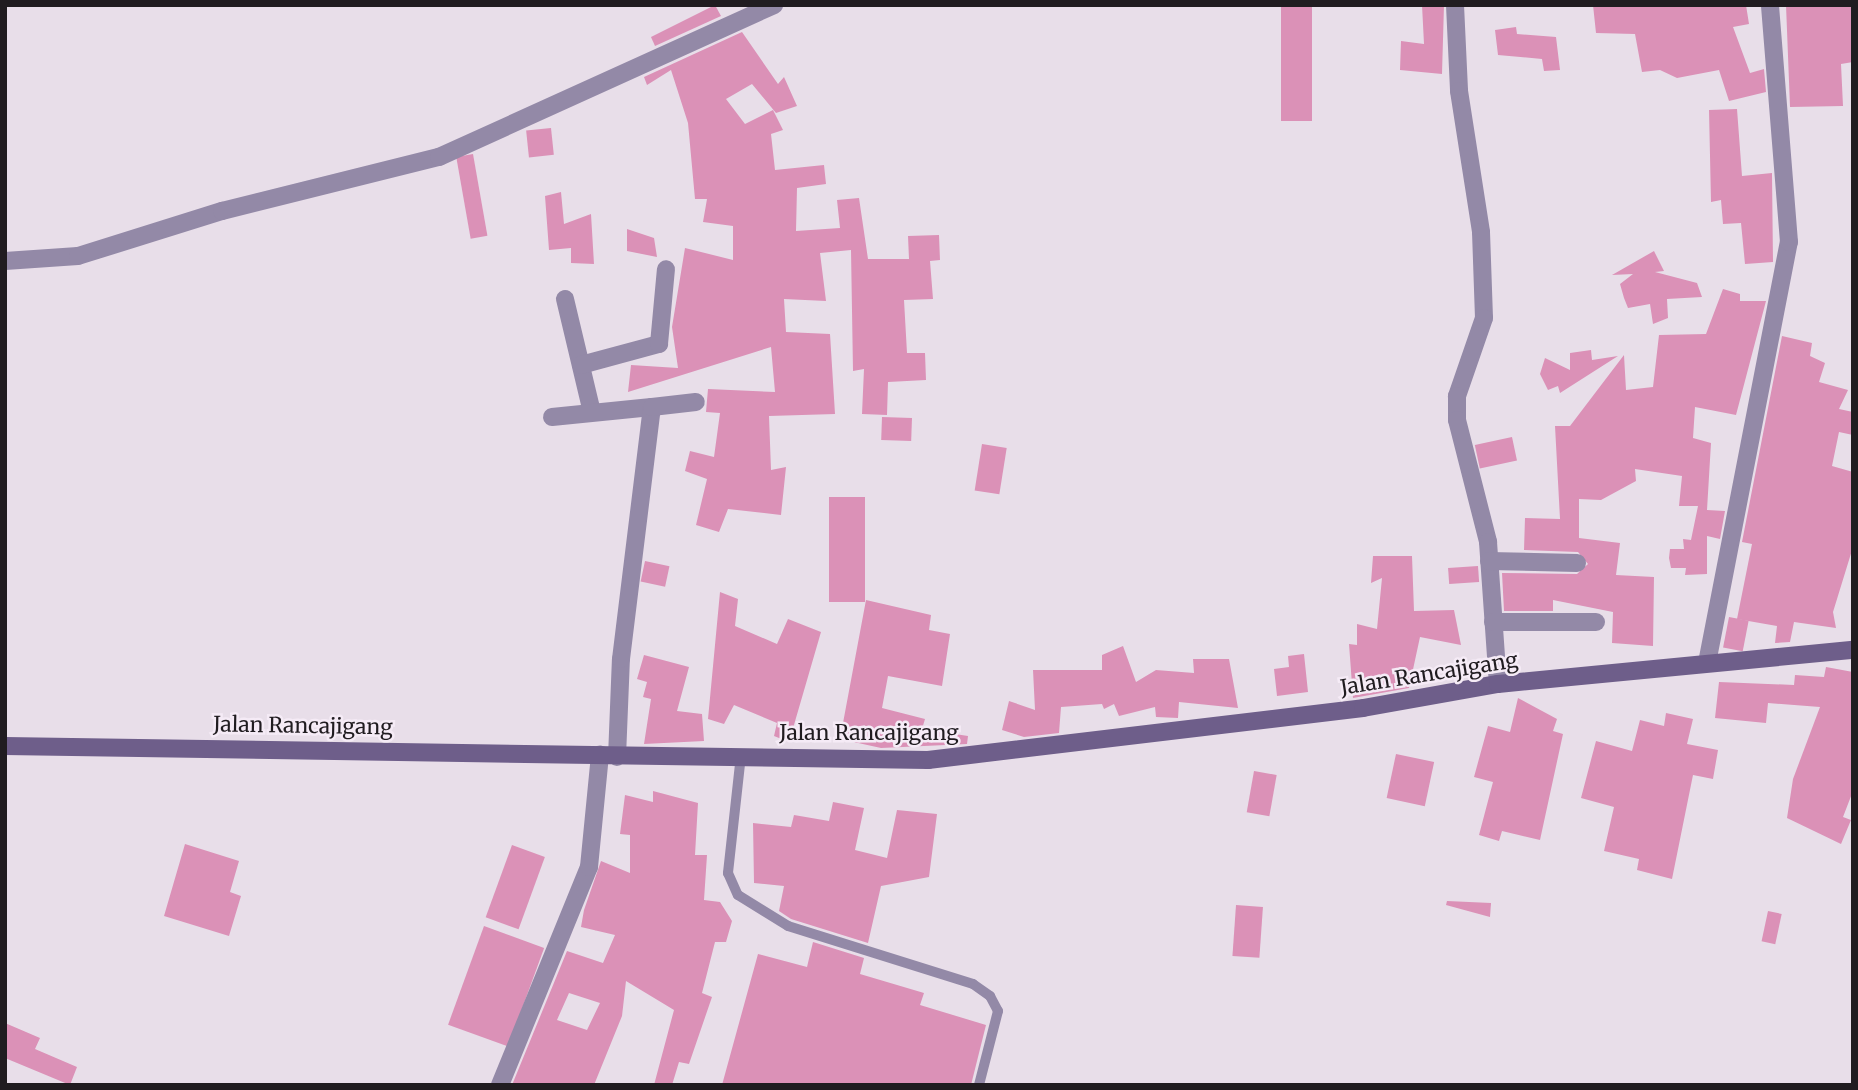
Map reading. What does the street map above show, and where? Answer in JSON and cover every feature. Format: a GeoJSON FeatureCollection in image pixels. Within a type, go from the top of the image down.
{"type":"FeatureCollection","features":[{"type":"Feature","properties":{"kind":"main road","name":"Jalan Rancajigang"},"geometry":{"type":"LineString","coordinates":[[5,746],[608,756],[961,757],[1363,708],[1498,684],[1853,650]]}},
{"type":"Feature","properties":{"kind":"street"},"geometry":{"type":"LineString","coordinates":[[5,261],[78,256],[222,211],[439,157],[774,5]]}},
{"type":"Feature","properties":{"kind":"street"},"geometry":{"type":"LineString","coordinates":[[1455,5],[1459,90],[1481,232],[1484,318],[1457,396],[1457,420],[1489,561],[1498,684]]}},
{"type":"Feature","properties":{"kind":"street"},"geometry":{"type":"LineString","coordinates":[[1707,663],[1789,242],[1770,5]]}},
{"type":"Feature","properties":{"kind":"street"},"geometry":{"type":"LineString","coordinates":[[581,365],[630,357],[659,344],[666,269]]}},
{"type":"Feature","properties":{"kind":"street"},"geometry":{"type":"LineString","coordinates":[[565,299],[592,412]]}},
{"type":"Feature","properties":{"kind":"street"},"geometry":{"type":"LineString","coordinates":[[552,417],[696,401]]}},
{"type":"Feature","properties":{"kind":"street"},"geometry":{"type":"LineString","coordinates":[[500,1085],[589,867],[608,756],[652,407]]}},
{"type":"Feature","properties":{"kind":"street"},"geometry":{"type":"LineString","coordinates":[[1489,561],[1577,563]]}},
{"type":"Feature","properties":{"kind":"street"},"geometry":{"type":"LineString","coordinates":[[1493,622],[1596,622]]}},
{"type":"Feature","properties":{"kind":"lane"},"geometry":{"type":"LineString","coordinates":[[741,755],[728,873],[738,895],[788,926],[973,984],[989,996],[998,1011],[979,1085]]}},
{"type":"Feature","properties":{"kind":"building"},"geometry":{"type":"Polygon","coordinates":[[[715,5],[721,16],[655,46],[651,37],[715,5]]]}},
{"type":"Feature","properties":{"kind":"building"},"geometry":{"type":"Polygon","coordinates":[[[1281,5],[1312,5],[1312,121],[1281,121],[1281,5]]]}},
{"type":"Feature","properties":{"kind":"building"},"geometry":{"type":"Polygon","coordinates":[[[1422,5],[1444,5],[1442,74],[1400,70],[1401,41],[1424,44],[1422,5]]]}},
{"type":"Feature","properties":{"kind":"building"},"geometry":{"type":"Polygon","coordinates":[[[1593,5],[1746,5],[1749,24],[1733,27],[1750,73],[1764,69],[1766,92],[1729,101],[1719,70],[1677,78],[1660,70],[1642,72],[1635,34],[1596,33],[1593,5]]]}},
{"type":"Feature","properties":{"kind":"building"},"geometry":{"type":"Polygon","coordinates":[[[1786,5],[1853,5],[1853,62],[1841,64],[1843,106],[1790,107],[1786,5]]]}},
{"type":"Feature","properties":{"kind":"building"},"geometry":{"type":"Polygon","coordinates":[[[1516,27],[1517,34],[1556,37],[1560,70],[1544,71],[1542,59],[1498,55],[1495,30],[1516,27]]]}},
{"type":"Feature","properties":{"kind":"building"},"geometry":{"type":"Polygon","coordinates":[[[742,32],[778,84],[784,77],[797,106],[776,113],[752,84],[726,99],[745,124],[773,110],[783,130],[771,134],[775,170],[824,165],[826,184],[797,188],[796,231],[840,228],[837,200],[859,198],[868,259],[909,259],[908,236],[939,235],[940,260],[930,261],[933,299],[904,300],[907,353],[925,353],[926,380],[888,382],[887,415],[862,414],[864,369],[853,371],[851,250],[820,253],[826,301],[784,299],[786,332],[830,334],[835,414],[769,416],[771,470],[786,467],[781,515],[728,509],[719,532],[696,525],[707,479],[685,471],[690,451],[714,457],[720,413],[706,412],[708,389],[775,392],[771,347],[628,392],[631,365],[678,368],[672,327],[685,248],[733,260],[733,226],[703,222],[707,199],[695,199],[688,123],[671,70],[647,85],[644,77],[742,32]]]}},
{"type":"Feature","properties":{"kind":"building"},"geometry":{"type":"Polygon","coordinates":[[[1737,109],[1742,176],[1772,173],[1773,262],[1745,264],[1741,223],[1723,224],[1721,200],[1711,202],[1709,110],[1737,109]]]}},
{"type":"Feature","properties":{"kind":"building"},"geometry":{"type":"Polygon","coordinates":[[[551,128],[554,155],[529,157],[526,131],[551,128]]]}},
{"type":"Feature","properties":{"kind":"building"},"geometry":{"type":"Polygon","coordinates":[[[473,154],[487,236],[471,239],[456,157],[473,154]]]}},
{"type":"Feature","properties":{"kind":"building"},"geometry":{"type":"Polygon","coordinates":[[[561,192],[564,224],[591,214],[594,264],[571,263],[571,248],[549,250],[545,196],[561,192]]]}},
{"type":"Feature","properties":{"kind":"building"},"geometry":{"type":"Polygon","coordinates":[[[627,229],[654,238],[657,257],[627,251],[627,229]]]}},
{"type":"Feature","properties":{"kind":"building"},"geometry":{"type":"Polygon","coordinates":[[[1654,251],[1664,271],[1655,272],[1697,283],[1702,297],[1667,299],[1668,318],[1653,324],[1650,304],[1628,308],[1624,298],[1620,284],[1633,274],[1612,275],[1654,251]]]}},
{"type":"Feature","properties":{"kind":"building"},"geometry":{"type":"Polygon","coordinates":[[[1723,289],[1740,294],[1740,301],[1766,301],[1736,415],[1695,407],[1693,438],[1711,443],[1707,510],[1725,511],[1720,539],[1707,536],[1707,574],[1685,575],[1686,568],[1671,568],[1670,549],[1684,549],[1683,539],[1691,540],[1698,506],[1679,506],[1682,476],[1635,469],[1636,481],[1601,500],[1579,499],[1579,538],[1620,543],[1616,575],[1654,577],[1653,646],[1612,643],[1613,612],[1553,600],[1553,611],[1504,611],[1502,573],[1577,574],[1588,564],[1578,552],[1524,550],[1525,518],[1560,519],[1555,426],[1570,426],[1624,355],[1626,390],[1653,387],[1659,335],[1706,334],[1723,289]]]}},
{"type":"Feature","properties":{"kind":"building"},"geometry":{"type":"Polygon","coordinates":[[[1782,336],[1812,343],[1810,356],[1825,363],[1819,382],[1848,390],[1839,409],[1853,412],[1853,435],[1839,432],[1832,466],[1853,472],[1853,547],[1833,612],[1836,628],[1794,622],[1790,642],[1775,643],[1777,626],[1737,619],[1752,544],[1742,542],[1782,336]]]}},
{"type":"Feature","properties":{"kind":"building"},"geometry":{"type":"Polygon","coordinates":[[[1591,350],[1592,360],[1618,356],[1560,393],[1558,386],[1548,390],[1540,374],[1545,358],[1570,370],[1570,353],[1591,350]]]}},
{"type":"Feature","properties":{"kind":"building"},"geometry":{"type":"Polygon","coordinates":[[[882,417],[912,418],[911,441],[881,440],[882,417]]]}},
{"type":"Feature","properties":{"kind":"building"},"geometry":{"type":"Polygon","coordinates":[[[1512,437],[1517,460],[1480,468],[1475,445],[1512,437]]]}},
{"type":"Feature","properties":{"kind":"building"},"geometry":{"type":"Polygon","coordinates":[[[982,444],[1007,448],[999,494],[975,490],[982,444]]]}},
{"type":"Feature","properties":{"kind":"building"},"geometry":{"type":"Polygon","coordinates":[[[829,497],[865,497],[865,602],[829,602],[829,497]]]}},
{"type":"Feature","properties":{"kind":"building"},"geometry":{"type":"Polygon","coordinates":[[[1373,556],[1412,556],[1414,611],[1454,610],[1461,645],[1420,637],[1409,688],[1353,698],[1349,644],[1357,645],[1357,624],[1377,629],[1382,578],[1371,583],[1373,556]]]}},
{"type":"Feature","properties":{"kind":"building"},"geometry":{"type":"Polygon","coordinates":[[[645,561],[669,566],[665,587],[641,582],[645,561]]]}},
{"type":"Feature","properties":{"kind":"building"},"geometry":{"type":"Polygon","coordinates":[[[1478,566],[1479,582],[1449,584],[1448,568],[1478,566]]]}},
{"type":"Feature","properties":{"kind":"building"},"geometry":{"type":"Polygon","coordinates":[[[720,592],[738,599],[735,626],[777,644],[788,619],[821,632],[789,742],[774,736],[777,723],[734,705],[724,724],[708,719],[720,592]]]}},
{"type":"Feature","properties":{"kind":"building"},"geometry":{"type":"Polygon","coordinates":[[[866,600],[931,615],[929,630],[950,634],[942,686],[888,676],[882,708],[925,719],[922,729],[968,736],[967,744],[881,748],[840,739],[866,600]]]}},
{"type":"Feature","properties":{"kind":"building"},"geometry":{"type":"Polygon","coordinates":[[[1729,617],[1749,621],[1743,651],[1723,647],[1729,617]]]}},
{"type":"Feature","properties":{"kind":"building"},"geometry":{"type":"Polygon","coordinates":[[[1123,646],[1136,682],[1156,670],[1194,673],[1193,659],[1229,659],[1238,708],[1179,702],[1178,718],[1156,717],[1155,707],[1119,716],[1114,704],[1104,709],[1102,704],[1061,707],[1059,733],[1024,737],[1002,730],[1009,701],[1035,710],[1033,670],[1102,670],[1102,655],[1123,646]]]}},
{"type":"Feature","properties":{"kind":"building"},"geometry":{"type":"Polygon","coordinates":[[[1304,654],[1308,692],[1277,696],[1274,669],[1289,667],[1288,656],[1304,654]]]}},
{"type":"Feature","properties":{"kind":"building"},"geometry":{"type":"Polygon","coordinates":[[[644,655],[689,667],[677,711],[702,714],[704,741],[644,744],[651,699],[643,697],[647,682],[637,679],[644,655]]]}},
{"type":"Feature","properties":{"kind":"building"},"geometry":{"type":"Polygon","coordinates":[[[1826,667],[1853,672],[1853,791],[1843,817],[1851,820],[1841,844],[1787,818],[1793,779],[1820,707],[1768,703],[1766,723],[1715,718],[1719,682],[1794,685],[1795,675],[1824,677],[1826,667]]]}},
{"type":"Feature","properties":{"kind":"building"},"geometry":{"type":"Polygon","coordinates":[[[1518,698],[1557,719],[1553,731],[1563,734],[1540,840],[1502,831],[1499,841],[1479,835],[1493,782],[1474,777],[1488,726],[1510,732],[1518,698]]]}},
{"type":"Feature","properties":{"kind":"building"},"geometry":{"type":"Polygon","coordinates":[[[1666,713],[1693,719],[1687,744],[1718,750],[1713,779],[1693,775],[1672,879],[1637,870],[1639,859],[1604,851],[1614,807],[1581,798],[1596,741],[1632,751],[1640,720],[1664,726],[1666,713]]]}},
{"type":"Feature","properties":{"kind":"building"},"geometry":{"type":"Polygon","coordinates":[[[1396,754],[1434,762],[1425,806],[1387,798],[1396,754]]]}},
{"type":"Feature","properties":{"kind":"building"},"geometry":{"type":"Polygon","coordinates":[[[1254,771],[1277,775],[1269,816],[1247,812],[1254,771]]]}},
{"type":"Feature","properties":{"kind":"building"},"geometry":{"type":"Polygon","coordinates":[[[653,791],[698,803],[695,855],[707,855],[704,900],[720,902],[732,921],[726,942],[715,942],[702,993],[712,997],[689,1064],[679,1062],[672,1085],[654,1085],[674,1010],[626,981],[622,1016],[594,1085],[512,1085],[567,951],[603,963],[615,935],[581,927],[601,861],[630,873],[630,835],[620,834],[625,795],[653,802],[653,791]],[[569,993],[557,1020],[587,1030],[600,1003],[569,993]]]}},
{"type":"Feature","properties":{"kind":"building"},"geometry":{"type":"Polygon","coordinates":[[[833,802],[864,808],[855,850],[887,858],[897,810],[937,814],[929,877],[881,886],[868,943],[791,919],[779,911],[784,886],[754,883],[753,823],[791,827],[794,815],[829,821],[833,802]]]}},
{"type":"Feature","properties":{"kind":"building"},"geometry":{"type":"Polygon","coordinates":[[[185,844],[239,861],[230,892],[241,896],[229,936],[164,916],[185,844]]]}},
{"type":"Feature","properties":{"kind":"building"},"geometry":{"type":"Polygon","coordinates":[[[512,845],[545,857],[519,929],[486,917],[512,845]]]}},
{"type":"Feature","properties":{"kind":"building"},"geometry":{"type":"Polygon","coordinates":[[[1447,901],[1491,903],[1490,917],[1446,905],[1447,901]]]}},
{"type":"Feature","properties":{"kind":"building"},"geometry":{"type":"Polygon","coordinates":[[[1236,905],[1263,907],[1259,958],[1232,956],[1236,905]]]}},
{"type":"Feature","properties":{"kind":"building"},"geometry":{"type":"Polygon","coordinates":[[[1768,911],[1782,914],[1775,944],[1762,941],[1768,911]]]}},
{"type":"Feature","properties":{"kind":"building"},"geometry":{"type":"Polygon","coordinates":[[[484,926],[544,948],[508,1047],[448,1025],[484,926]]]}},
{"type":"Feature","properties":{"kind":"building"},"geometry":{"type":"Polygon","coordinates":[[[813,942],[864,958],[860,974],[924,993],[920,1005],[986,1025],[971,1085],[722,1085],[758,954],[807,967],[813,942]]]}},
{"type":"Feature","properties":{"kind":"building"},"geometry":{"type":"Polygon","coordinates":[[[5,1023],[40,1038],[35,1049],[77,1067],[70,1085],[5,1058],[5,1023]]]}}]}
